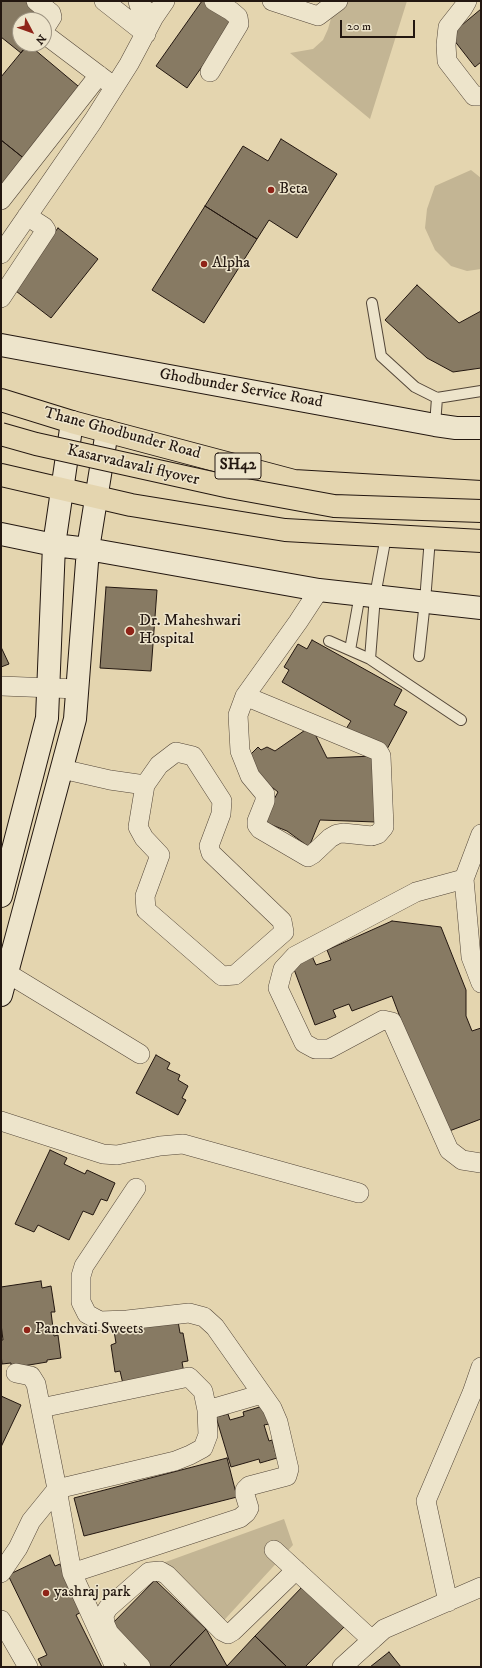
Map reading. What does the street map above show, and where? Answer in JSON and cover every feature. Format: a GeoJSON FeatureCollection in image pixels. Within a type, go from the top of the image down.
{"type":"FeatureCollection","features":[{"type":"Feature","properties":{"kind":"main road","name":"Thane Ghodbunder Road"},"geometry":{"type":"LineString","coordinates":[[1,400],[72,422],[294,481],[481,492]]}},
{"type":"Feature","properties":{"kind":"main road","name":"Kasarvadavali flyover"},"geometry":{"type":"LineString","coordinates":[[1,434],[44,446],[230,487],[334,506],[481,510]]}},
{"type":"Feature","properties":{"kind":"main road"},"geometry":{"type":"LineString","coordinates":[[1,475],[131,505],[285,530],[481,541]]}},
{"type":"Feature","properties":{"kind":"street"},"geometry":{"type":"LineString","coordinates":[[36,1],[51,13],[52,18],[45,28],[44,33],[114,87]]}},
{"type":"Feature","properties":{"kind":"street"},"geometry":{"type":"LineString","coordinates":[[104,1],[146,34]]}},
{"type":"Feature","properties":{"kind":"street"},"geometry":{"type":"LineString","coordinates":[[138,1],[139,5],[154,17]]}},
{"type":"Feature","properties":{"kind":"street"},"geometry":{"type":"LineString","coordinates":[[2,250],[27,216],[114,87],[146,34],[154,17],[165,1]]}},
{"type":"Feature","properties":{"kind":"street"},"geometry":{"type":"LineString","coordinates":[[210,72],[239,24],[238,17],[214,1]]}},
{"type":"Feature","properties":{"kind":"street"},"geometry":{"type":"LineString","coordinates":[[272,1],[318,16],[338,1]]}},
{"type":"Feature","properties":{"kind":"street"},"geometry":{"type":"LineString","coordinates":[[467,1],[448,27],[446,45],[447,61],[474,96],[481,96]]}},
{"type":"Feature","properties":{"kind":"street"},"geometry":{"type":"LineString","coordinates":[[1,200],[99,75]]}},
{"type":"Feature","properties":{"kind":"street"},"geometry":{"type":"LineString","coordinates":[[1,298],[46,230],[44,227],[27,216]]}},
{"type":"Feature","properties":{"kind":"street","name":"Ghodbunder Service Road"},"geometry":{"type":"LineString","coordinates":[[1,346],[435,425],[456,428],[481,428]]}},
{"type":"Feature","properties":{"kind":"street"},"geometry":{"type":"LineString","coordinates":[[1,896],[47,718],[54,545],[72,422]]}},
{"type":"Feature","properties":{"kind":"street"},"geometry":{"type":"LineString","coordinates":[[107,431],[88,549],[75,719],[3,985],[140,1054]]}},
{"type":"Feature","properties":{"kind":"street"},"geometry":{"type":"LineString","coordinates":[[1,534],[54,545],[88,549],[319,590],[481,608]]}},
{"type":"Feature","properties":{"kind":"street"},"geometry":{"type":"LineString","coordinates":[[245,696],[378,751],[381,756],[384,827],[378,834],[372,836],[343,833],[337,834],[330,838],[314,854],[308,857],[302,855],[260,829],[257,825],[257,821],[265,800],[265,794],[250,776],[240,751],[238,715],[245,696],[319,590]]}},
{"type":"Feature","properties":{"kind":"street"},"geometry":{"type":"LineString","coordinates":[[1,686],[78,689]]}},
{"type":"Feature","properties":{"kind":"street"},"geometry":{"type":"LineString","coordinates":[[176,752],[193,756],[222,801],[221,814],[209,846],[211,854],[282,921],[284,932],[235,975],[222,976],[146,910],[145,896],[160,855],[144,838],[138,827],[145,785],[159,765],[176,752]]}},
{"type":"Feature","properties":{"kind":"street"},"geometry":{"type":"LineString","coordinates":[[62,769],[110,780],[145,785]]}},
{"type":"Feature","properties":{"kind":"street"},"geometry":{"type":"LineString","coordinates":[[481,834],[464,879],[471,957],[481,983]]}},
{"type":"Feature","properties":{"kind":"street"},"geometry":{"type":"LineString","coordinates":[[464,879],[416,892],[295,956],[283,969],[278,988],[304,1043],[315,1049],[329,1049],[383,1020],[392,1022],[449,1150],[462,1160],[481,1163]]}},
{"type":"Feature","properties":{"kind":"street"},"geometry":{"type":"LineString","coordinates":[[1,1121],[103,1154],[117,1155],[160,1146],[183,1144],[359,1193]]}},
{"type":"Feature","properties":{"kind":"street"},"geometry":{"type":"LineString","coordinates":[[72,1573],[240,1518],[249,1508],[245,1490],[249,1486],[287,1476],[289,1469],[278,1422],[272,1408],[215,1327],[204,1317],[189,1313],[127,1320],[100,1321],[87,1314],[81,1302],[81,1276],[84,1266],[136,1188]]}},
{"type":"Feature","properties":{"kind":"street"},"geometry":{"type":"LineString","coordinates":[[448,1602],[426,1501],[472,1393],[481,1366]]}},
{"type":"Feature","properties":{"kind":"street"},"geometry":{"type":"LineString","coordinates":[[16,1373],[32,1376],[36,1384],[72,1573],[97,1624],[115,1667]]}},
{"type":"Feature","properties":{"kind":"street"},"geometry":{"type":"LineString","coordinates":[[1,1572],[18,1548],[31,1521],[57,1489],[175,1461],[203,1448],[208,1436],[207,1410],[203,1391],[189,1377],[40,1408]]}},
{"type":"Feature","properties":{"kind":"street"},"geometry":{"type":"LineString","coordinates":[[207,1410],[262,1394]]}},
{"type":"Feature","properties":{"kind":"street"},"geometry":{"type":"LineString","coordinates":[[274,1550],[372,1640]]}},
{"type":"Feature","properties":{"kind":"street"},"geometry":{"type":"LineString","coordinates":[[141,1667],[109,1633],[105,1624],[104,1615],[108,1608],[149,1572],[160,1571],[167,1575],[222,1631],[228,1634],[233,1631],[296,1570]]}},
{"type":"Feature","properties":{"kind":"street"},"geometry":{"type":"LineString","coordinates":[[342,1667],[384,1629],[481,1587]]}},
{"type":"Feature","properties":{"kind":"street"},"geometry":{"type":"LineString","coordinates":[[1,1620],[28,1667]]}},
{"type":"Feature","properties":{"kind":"lane"},"geometry":{"type":"LineString","coordinates":[[372,303],[381,356],[415,388],[437,398],[481,392]]}},
{"type":"Feature","properties":{"kind":"lane"},"geometry":{"type":"LineString","coordinates":[[435,425],[437,398]]}},
{"type":"Feature","properties":{"kind":"lane"},"geometry":{"type":"LineString","coordinates":[[350,650],[386,536]]}},
{"type":"Feature","properties":{"kind":"lane"},"geometry":{"type":"LineString","coordinates":[[419,656],[430,538]]}},
{"type":"Feature","properties":{"kind":"lane"},"geometry":{"type":"LineString","coordinates":[[367,595],[370,659]]}},
{"type":"Feature","properties":{"kind":"lane"},"geometry":{"type":"LineString","coordinates":[[329,640],[370,659],[461,720]]}},
{"type":"Feature","properties":{"kind":"shaded area"},"geometry":{"type":"Polygon","coordinates":[[[336,1],[407,1],[370,119],[290,53],[313,49],[323,40],[328,29],[336,1]]]}},
{"type":"Feature","properties":{"kind":"shaded area"},"geometry":{"type":"Polygon","coordinates":[[[471,170],[481,178],[481,269],[467,271],[451,266],[435,250],[425,228],[427,209],[435,186],[471,170]]]}},
{"type":"Feature","properties":{"kind":"shaded area"},"geometry":{"type":"Polygon","coordinates":[[[284,1519],[293,1545],[216,1629],[149,1568],[284,1519]]]}},
{"type":"Feature","properties":{"kind":"building"},"geometry":{"type":"Polygon","coordinates":[[[1,1],[27,1],[40,12],[12,12],[12,46],[1,37],[1,1]]]}},
{"type":"Feature","properties":{"kind":"building"},"geometry":{"type":"Polygon","coordinates":[[[202,1],[205,1],[234,21],[187,88],[156,66],[202,1]]]}},
{"type":"Feature","properties":{"kind":"building"},"geometry":{"type":"Polygon","coordinates":[[[481,9],[481,62],[475,67],[450,35],[481,9]]]}},
{"type":"Feature","properties":{"kind":"building"},"geometry":{"type":"Polygon","coordinates":[[[21,52],[38,52],[84,91],[26,160],[1,140],[1,77],[21,52]]]}},
{"type":"Feature","properties":{"kind":"building","name":"Beta"},"geometry":{"type":"Polygon","coordinates":[[[281,139],[337,174],[297,238],[269,220],[257,239],[205,206],[243,146],[268,161],[281,139]]]}},
{"type":"Feature","properties":{"kind":"building"},"geometry":{"type":"Polygon","coordinates":[[[1,140],[26,160],[1,190],[1,140]]]}},
{"type":"Feature","properties":{"kind":"building","name":"Alpha"},"geometry":{"type":"Polygon","coordinates":[[[205,206],[257,239],[204,323],[152,290],[205,206]]]}},
{"type":"Feature","properties":{"kind":"building"},"geometry":{"type":"Polygon","coordinates":[[[58,228],[98,259],[51,318],[12,288],[58,228]]]}},
{"type":"Feature","properties":{"kind":"building"},"geometry":{"type":"Polygon","coordinates":[[[417,285],[459,323],[481,311],[481,368],[453,372],[427,358],[385,320],[417,285]]]}},
{"type":"Feature","properties":{"kind":"building"},"geometry":{"type":"Polygon","coordinates":[[[106,587],[157,590],[151,671],[100,668],[106,587]]]}},
{"type":"Feature","properties":{"kind":"building"},"geometry":{"type":"Polygon","coordinates":[[[312,640],[402,690],[394,705],[407,712],[386,751],[346,729],[351,721],[282,682],[289,670],[284,667],[298,644],[307,649],[312,640]]]}},
{"type":"Feature","properties":{"kind":"building"},"geometry":{"type":"Polygon","coordinates":[[[1,647],[9,664],[1,667],[1,647]]]}},
{"type":"Feature","properties":{"kind":"building"},"geometry":{"type":"Polygon","coordinates":[[[311,726],[327,758],[373,756],[376,822],[320,820],[309,847],[287,831],[262,821],[278,792],[258,776],[251,754],[258,747],[261,750],[267,747],[275,751],[311,726]]]}},
{"type":"Feature","properties":{"kind":"building"},"geometry":{"type":"Polygon","coordinates":[[[392,921],[441,927],[466,990],[466,1016],[472,1031],[481,1028],[481,1119],[444,1133],[392,996],[352,1011],[349,1004],[333,1010],[336,1017],[315,1025],[292,964],[312,956],[316,965],[331,960],[327,950],[392,921]]]}},
{"type":"Feature","properties":{"kind":"building"},"geometry":{"type":"Polygon","coordinates":[[[156,1055],[170,1063],[167,1069],[180,1075],[178,1080],[188,1086],[182,1098],[186,1100],[178,1115],[136,1093],[156,1055]]]}},
{"type":"Feature","properties":{"kind":"building"},"geometry":{"type":"Polygon","coordinates":[[[50,1150],[67,1158],[64,1164],[85,1174],[87,1170],[115,1183],[107,1201],[101,1199],[93,1215],[83,1211],[69,1240],[38,1225],[34,1232],[15,1224],[50,1150]]]}},
{"type":"Feature","properties":{"kind":"building","name":"Panchvati Sweets"},"geometry":{"type":"Polygon","coordinates":[[[41,1281],[42,1288],[51,1286],[55,1312],[51,1312],[54,1336],[58,1335],[61,1358],[11,1368],[11,1363],[2,1364],[1,1340],[3,1340],[1,1324],[1,1287],[41,1281]]]}},
{"type":"Feature","properties":{"kind":"building"},"geometry":{"type":"Polygon","coordinates":[[[178,1321],[180,1333],[183,1333],[188,1361],[182,1362],[184,1373],[123,1384],[120,1371],[115,1372],[111,1345],[116,1343],[114,1331],[178,1321]]]}},
{"type":"Feature","properties":{"kind":"building"},"geometry":{"type":"Polygon","coordinates":[[[1,1396],[21,1405],[1,1447],[1,1396]]]}},
{"type":"Feature","properties":{"kind":"building"},"geometry":{"type":"Polygon","coordinates":[[[263,1406],[269,1424],[264,1425],[269,1441],[272,1440],[277,1458],[260,1463],[259,1459],[231,1467],[216,1417],[228,1414],[230,1420],[244,1416],[243,1412],[263,1406]]]}},
{"type":"Feature","properties":{"kind":"building"},"geometry":{"type":"Polygon","coordinates":[[[227,1458],[237,1497],[84,1536],[74,1498],[227,1458]]]}},
{"type":"Feature","properties":{"kind":"building","name":"yashraj park"},"geometry":{"type":"Polygon","coordinates":[[[50,1555],[55,1566],[60,1564],[83,1611],[76,1615],[102,1667],[42,1667],[38,1659],[47,1655],[8,1575],[50,1555]]]}},
{"type":"Feature","properties":{"kind":"building"},"geometry":{"type":"Polygon","coordinates":[[[155,1580],[206,1629],[169,1667],[151,1667],[109,1627],[155,1580]]]}},
{"type":"Feature","properties":{"kind":"building"},"geometry":{"type":"Polygon","coordinates":[[[304,1585],[346,1625],[305,1667],[287,1667],[255,1636],[304,1585]]]}},
{"type":"Feature","properties":{"kind":"building"},"geometry":{"type":"Polygon","coordinates":[[[206,1629],[227,1666],[255,1636],[287,1667],[169,1667],[206,1629]]]}},
{"type":"Feature","properties":{"kind":"building"},"geometry":{"type":"Polygon","coordinates":[[[389,1652],[401,1667],[370,1667],[389,1652]]]}},
{"type":"Feature","properties":{"kind":"place","name":"Beta"},"geometry":{"type":"Point","coordinates":[271,190]}},
{"type":"Feature","properties":{"kind":"place","name":"Alpha"},"geometry":{"type":"Point","coordinates":[204,264]}},
{"type":"Feature","properties":{"kind":"place","name":"Dr. Maheshwari Hospital"},"geometry":{"type":"Point","coordinates":[130,631]}},
{"type":"Feature","properties":{"kind":"place","name":"Panchvati Sweets"},"geometry":{"type":"Point","coordinates":[27,1330]}},
{"type":"Feature","properties":{"kind":"place","name":"yashraj park"},"geometry":{"type":"Point","coordinates":[46,1593]}}]}
